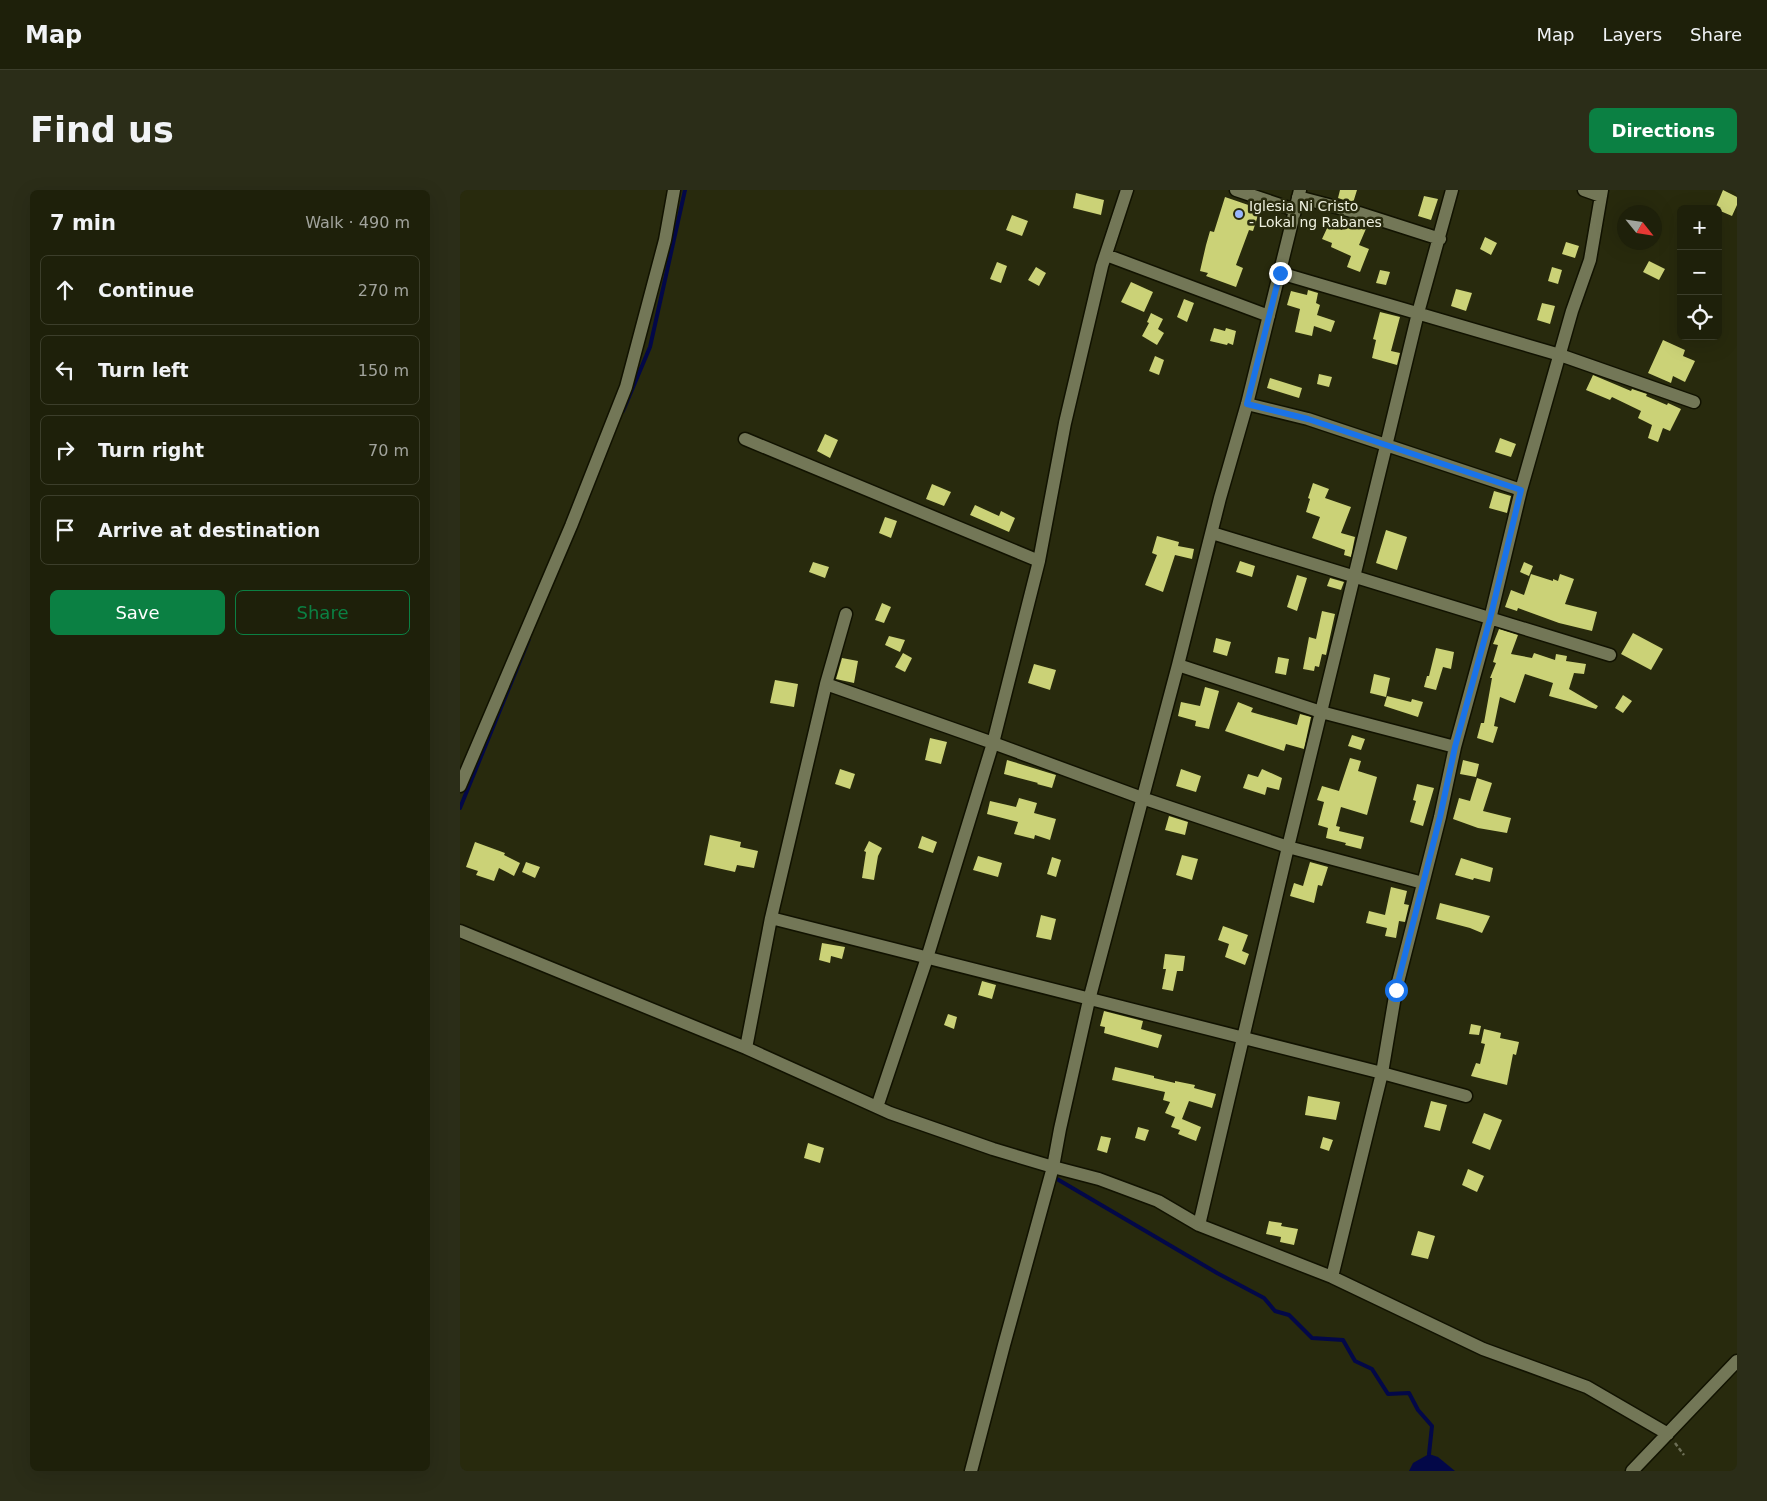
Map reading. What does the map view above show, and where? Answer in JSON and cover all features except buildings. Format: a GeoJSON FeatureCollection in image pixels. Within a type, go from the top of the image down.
{"type":"FeatureCollection","features":[{"type":"Feature","properties":{"kind":"street"},"geometry":{"type":"LineString","coordinates":[[460,786],[571,526],[626,387],[665,240],[674,190]]}},
{"type":"Feature","properties":{"kind":"street"},"geometry":{"type":"LineString","coordinates":[[877,1107],[927,958],[993,743],[1039,561],[1065,423],[1102,266],[1128,190]]}},
{"type":"Feature","properties":{"kind":"street"},"geometry":{"type":"LineString","coordinates":[[1236,190],[1295,210]]}},
{"type":"Feature","properties":{"kind":"street"},"geometry":{"type":"LineString","coordinates":[[1199,1225],[1288,847],[1418,313],[1452,190]]}},
{"type":"Feature","properties":{"kind":"street"},"geometry":{"type":"LineString","coordinates":[[1332,1277],[1382,1073],[1396,990],[1440,817],[1455,747],[1490,619],[1521,490],[1572,311],[1590,260],[1602,193],[1584,190]]}},
{"type":"Feature","properties":{"kind":"street"},"geometry":{"type":"LineString","coordinates":[[971,1471],[1053,1167],[1089,1000],[1178,665],[1220,498],[1247,404],[1299,194],[1440,239]]}},
{"type":"Feature","properties":{"kind":"street"},"geometry":{"type":"LineString","coordinates":[[1106,256],[1269,316]]}},
{"type":"Feature","properties":{"kind":"street"},"geometry":{"type":"LineString","coordinates":[[1280,273],[1560,355],[1694,402]]}},
{"type":"Feature","properties":{"kind":"street"},"geometry":{"type":"LineString","coordinates":[[1247,404],[1308,419],[1521,490]]}},
{"type":"Feature","properties":{"kind":"street"},"geometry":{"type":"LineString","coordinates":[[745,438],[1039,561]]}},
{"type":"Feature","properties":{"kind":"street"},"geometry":{"type":"LineString","coordinates":[[1212,533],[1610,656]]}},
{"type":"Feature","properties":{"kind":"street"},"geometry":{"type":"LineString","coordinates":[[746,1048],[772,918],[826,684],[846,614]]}},
{"type":"Feature","properties":{"kind":"street"},"geometry":{"type":"LineString","coordinates":[[1178,665],[1321,712],[1455,747]]}},
{"type":"Feature","properties":{"kind":"street"},"geometry":{"type":"LineString","coordinates":[[826,684],[1142,798],[1288,847],[1423,883]]}},
{"type":"Feature","properties":{"kind":"street"},"geometry":{"type":"LineString","coordinates":[[772,918],[1466,1096]]}},
{"type":"Feature","properties":{"kind":"street"},"geometry":{"type":"LineString","coordinates":[[460,931],[746,1048],[877,1107],[993,1149],[1053,1167],[1099,1178],[1158,1201],[1199,1225],[1332,1277],[1483,1349],[1587,1386],[1668,1434]]}},
{"type":"Feature","properties":{"kind":"street"},"geometry":{"type":"LineString","coordinates":[[1632,1471],[1737,1361]]}},
{"type":"Feature","properties":{"kind":"shaded area"},"geometry":{"type":"Polygon","coordinates":[[[1429,1454],[1438,1457],[1455,1471],[1409,1471],[1413,1463],[1429,1454]]]}},
{"type":"Feature","properties":{"kind":"waterway"},"geometry":{"type":"LineString","coordinates":[[623,411],[650,347],[685,190]]}},
{"type":"Feature","properties":{"kind":"waterway"},"geometry":{"type":"LineString","coordinates":[[460,808],[529,639]]}},
{"type":"Feature","properties":{"kind":"waterway"},"geometry":{"type":"LineString","coordinates":[[1057,1179],[1217,1273],[1264,1298],[1275,1311],[1289,1315],[1312,1338],[1343,1340],[1355,1361],[1372,1369],[1388,1394],[1409,1393],[1418,1410],[1432,1426],[1429,1454]]}},
{"type":"Feature","properties":{"kind":"place","name":"Iglesia Ni Cristo - Lokal ng Rabanes"},"geometry":{"type":"Point","coordinates":[1239,214]}},
{"type":"Feature","properties":{"kind":"route"},"geometry":{"type":"LineString","coordinates":[[1280,273],[1247,404],[1308,419],[1521,490],[1490,619],[1455,747],[1440,817],[1396,990]]}}]}
